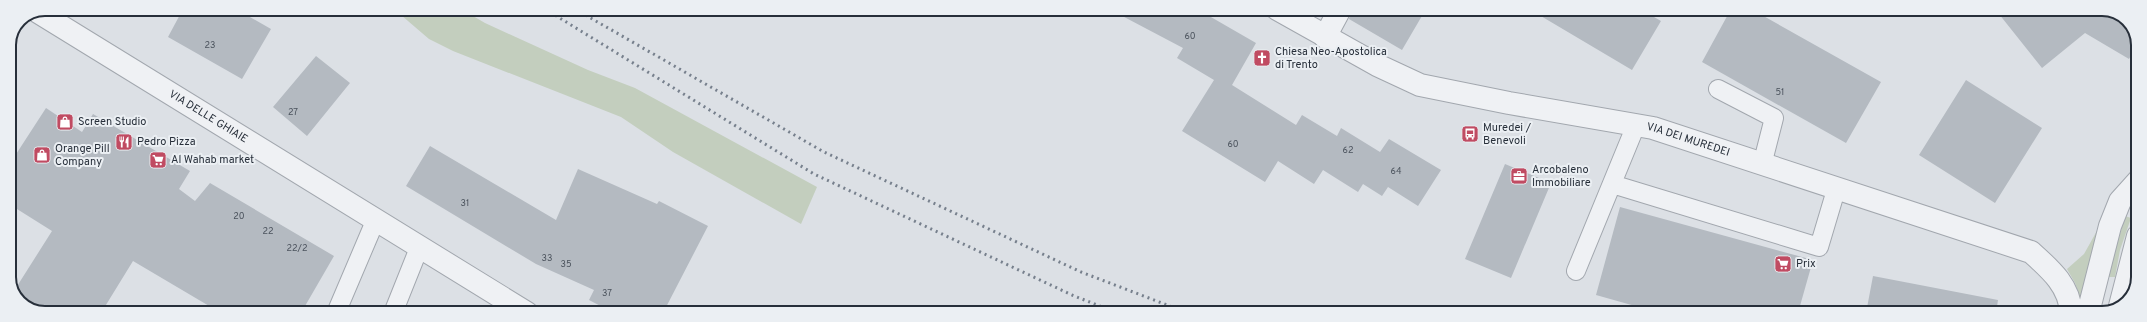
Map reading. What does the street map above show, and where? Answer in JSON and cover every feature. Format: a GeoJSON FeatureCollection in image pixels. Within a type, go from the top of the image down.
{"type":"FeatureCollection","features":[{"type":"Feature","properties":{"kind":"street","name":"VIA DELLE GHIAIE"},"geometry":{"type":"LineString","coordinates":[[45,16],[515,306]]}},
{"type":"Feature","properties":{"kind":"street","name":"VIA DEI MUREDEI"},"geometry":{"type":"LineString","coordinates":[[1289,16],[1377,65],[1420,85],[1509,103],[1653,128],[1836,190],[2031,252],[2054,272],[2064,289],[2069,306]]}},
{"type":"Feature","properties":{"kind":"street"},"geometry":{"type":"LineString","coordinates":[[1325,37],[1336,16]]}},
{"type":"Feature","properties":{"kind":"street"},"geometry":{"type":"LineString","coordinates":[[2090,306],[2110,226],[2120,201],[2131,189]]}},
{"type":"Feature","properties":{"kind":"street"},"geometry":{"type":"LineString","coordinates":[[2125,295],[2131,268]]}},
{"type":"Feature","properties":{"kind":"lane"},"geometry":{"type":"LineString","coordinates":[[1718,89],[1774,118],[1762,164]]}},
{"type":"Feature","properties":{"kind":"lane"},"geometry":{"type":"LineString","coordinates":[[1576,271],[1636,125]]}},
{"type":"Feature","properties":{"kind":"lane"},"geometry":{"type":"LineString","coordinates":[[1612,184],[1819,247],[1836,190]]}},
{"type":"Feature","properties":{"kind":"lane"},"geometry":{"type":"LineString","coordinates":[[339,306],[376,219]]}},
{"type":"Feature","properties":{"kind":"lane"},"geometry":{"type":"LineString","coordinates":[[395,306],[419,248]]}},
{"type":"Feature","properties":{"kind":"green space"},"geometry":{"type":"Polygon","coordinates":[[[402,16],[473,16],[485,23],[588,70],[635,88],[817,187],[801,224],[673,152],[621,117],[453,51],[429,39],[402,16]]]}},
{"type":"Feature","properties":{"kind":"green space"},"geometry":{"type":"Polygon","coordinates":[[[2125,216],[2131,218],[2120,250],[2115,277],[2108,277],[2125,216]]]}},
{"type":"Feature","properties":{"kind":"green space"},"geometry":{"type":"Polygon","coordinates":[[[2098,229],[2084,298],[2080,297],[2075,283],[2067,269],[2084,254],[2098,229]]]}},
{"type":"Feature","properties":{"kind":"building"},"geometry":{"type":"Polygon","coordinates":[[[179,16],[248,16],[271,29],[242,79],[168,37],[179,16]]]}},
{"type":"Feature","properties":{"kind":"building"},"geometry":{"type":"Polygon","coordinates":[[[1122,16],[1209,16],[1256,43],[1232,85],[1296,125],[1302,115],[1337,136],[1341,128],[1380,152],[1389,139],[1441,170],[1418,206],[1388,187],[1382,196],[1363,184],[1358,192],[1323,170],[1314,184],[1278,161],[1265,182],[1182,131],[1214,80],[1177,58],[1183,48],[1122,16]]]}},
{"type":"Feature","properties":{"kind":"building"},"geometry":{"type":"Polygon","coordinates":[[[1350,16],[1422,16],[1402,50],[1349,19],[1350,16]]]}},
{"type":"Feature","properties":{"kind":"building"},"geometry":{"type":"Polygon","coordinates":[[[1541,16],[1652,16],[1661,21],[1632,70],[1541,16]]]}},
{"type":"Feature","properties":{"kind":"building"},"geometry":{"type":"Polygon","coordinates":[[[1727,16],[1763,16],[1881,82],[1846,143],[1702,62],[1727,16]]]}},
{"type":"Feature","properties":{"kind":"building"},"geometry":{"type":"Polygon","coordinates":[[[2001,16],[2106,16],[2120,22],[2129,34],[2131,55],[2129,59],[2085,33],[2042,68],[2001,16]]]}},
{"type":"Feature","properties":{"kind":"building"},"geometry":{"type":"Polygon","coordinates":[[[316,56],[350,83],[307,136],[273,107],[316,56]]]}},
{"type":"Feature","properties":{"kind":"building"},"geometry":{"type":"Polygon","coordinates":[[[1966,80],[2042,128],[1995,203],[1919,155],[1966,80]]]}},
{"type":"Feature","properties":{"kind":"building"},"geometry":{"type":"Polygon","coordinates":[[[46,108],[82,132],[93,114],[190,171],[179,189],[195,201],[210,183],[334,256],[305,306],[209,306],[133,261],[105,306],[37,305],[24,298],[17,286],[52,231],[16,208],[16,154],[46,108]]]}},
{"type":"Feature","properties":{"kind":"building"},"geometry":{"type":"Polygon","coordinates":[[[430,146],[556,220],[578,169],[657,204],[659,201],[708,226],[667,306],[601,306],[589,300],[594,290],[536,264],[406,186],[430,146]]]}},
{"type":"Feature","properties":{"kind":"building"},"geometry":{"type":"Polygon","coordinates":[[[1505,164],[1551,183],[1511,278],[1465,259],[1505,164]]]}},
{"type":"Feature","properties":{"kind":"building"},"geometry":{"type":"Polygon","coordinates":[[[1620,207],[1813,260],[1800,306],[1635,306],[1596,295],[1620,207]]]}},
{"type":"Feature","properties":{"kind":"building"},"geometry":{"type":"Polygon","coordinates":[[[1873,276],[1998,300],[1997,306],[1867,306],[1873,276]]]}},
{"type":"Feature","properties":{"kind":"railway"},"geometry":{"type":"LineString","coordinates":[[556,16],[814,174],[1072,295],[1100,306]]}},
{"type":"Feature","properties":{"kind":"railway"},"geometry":{"type":"LineString","coordinates":[[587,16],[824,152],[1081,272],[1170,306]]}},
{"type":"Feature","properties":{"kind":"place","name":"Chiesa Neo-Apostolica di Trento"},"geometry":{"type":"Point","coordinates":[1262,58]}},
{"type":"Feature","properties":{"kind":"place","name":"Screen Studio"},"geometry":{"type":"Point","coordinates":[65,122]}},
{"type":"Feature","properties":{"kind":"place","name":"Muredei / Benevoli"},"geometry":{"type":"Point","coordinates":[1470,134]}},
{"type":"Feature","properties":{"kind":"place","name":"Pedro Pizza"},"geometry":{"type":"Point","coordinates":[124,142]}},
{"type":"Feature","properties":{"kind":"place","name":"Orange Pill Company"},"geometry":{"type":"Point","coordinates":[42,155]}},
{"type":"Feature","properties":{"kind":"place","name":"Al Wahab market"},"geometry":{"type":"Point","coordinates":[158,160]}},
{"type":"Feature","properties":{"kind":"place","name":"Arcobaleno Immobiliare"},"geometry":{"type":"Point","coordinates":[1519,176]}},
{"type":"Feature","properties":{"kind":"place","name":"Prix"},"geometry":{"type":"Point","coordinates":[1783,264]}}]}
